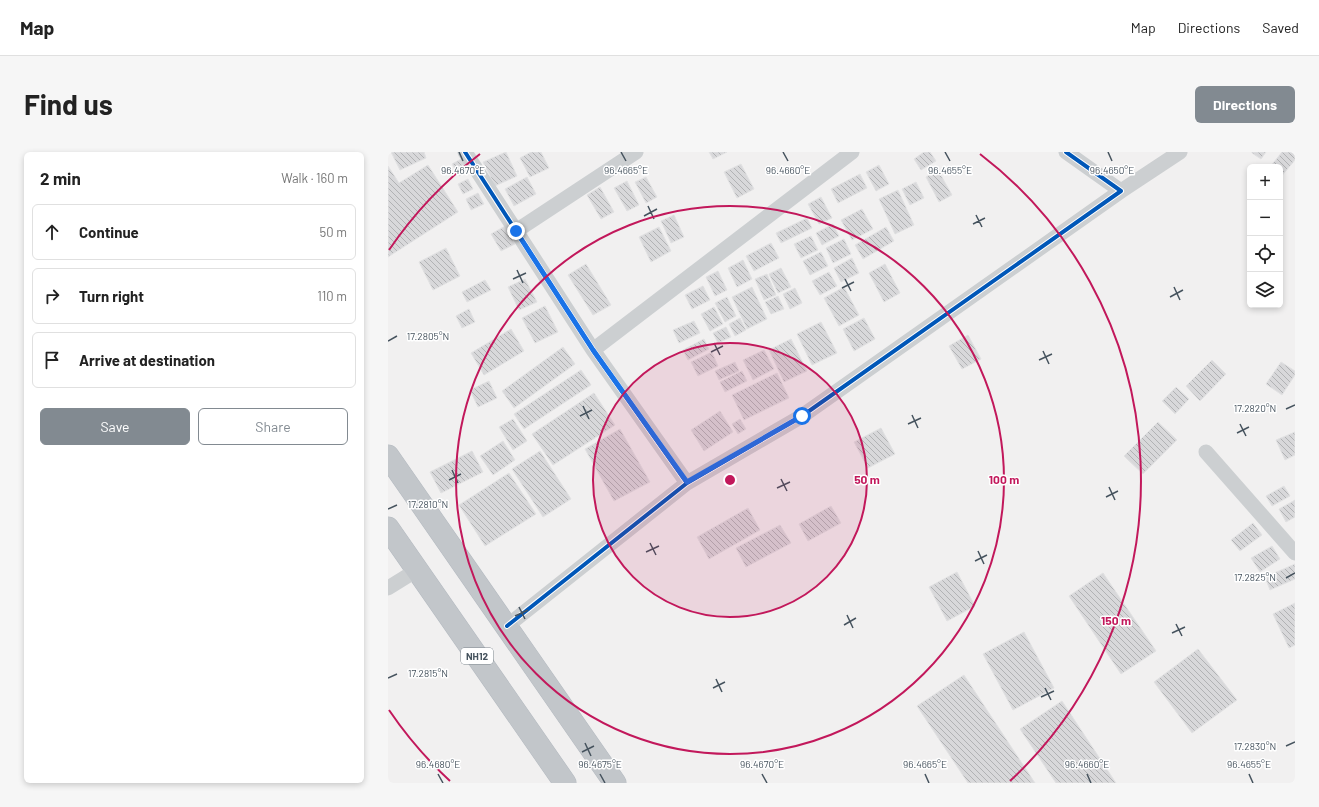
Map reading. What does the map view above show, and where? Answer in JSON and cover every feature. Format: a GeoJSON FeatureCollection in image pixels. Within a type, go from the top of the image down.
{"type":"FeatureCollection","features":[{"type":"Feature","properties":{"kind":"highway"},"geometry":{"type":"LineString","coordinates":[[388,456],[615,783]]}},
{"type":"Feature","properties":{"kind":"highway","name":"NH12"},"geometry":{"type":"LineString","coordinates":[[388,528],[565,783]]}},
{"type":"Feature","properties":{"kind":"street"},"geometry":{"type":"LineString","coordinates":[[465,152],[593,350],[687,482]]}},
{"type":"Feature","properties":{"kind":"street"},"geometry":{"type":"LineString","coordinates":[[516,231],[636,152]]}},
{"type":"Feature","properties":{"kind":"street"},"geometry":{"type":"LineString","coordinates":[[593,350],[852,152]]}},
{"type":"Feature","properties":{"kind":"street"},"geometry":{"type":"LineString","coordinates":[[1066,152],[1121,191]]}},
{"type":"Feature","properties":{"kind":"street"},"geometry":{"type":"LineString","coordinates":[[507,626],[687,482],[802,416],[1121,191],[1180,152]]}},
{"type":"Feature","properties":{"kind":"street"},"geometry":{"type":"LineString","coordinates":[[1206,452],[1295,553]]}},
{"type":"Feature","properties":{"kind":"street"},"geometry":{"type":"LineString","coordinates":[[388,588],[417,570]]}},
{"type":"Feature","properties":{"kind":"building"},"geometry":{"type":"Polygon","coordinates":[[[391,152],[424,152],[426,158],[400,170],[391,152]]]}},
{"type":"Feature","properties":{"kind":"building"},"geometry":{"type":"Polygon","coordinates":[[[506,152],[517,176],[495,186],[483,162],[506,152]]]}},
{"type":"Feature","properties":{"kind":"building"},"geometry":{"type":"Polygon","coordinates":[[[531,152],[541,152],[549,168],[530,177],[520,158],[531,152]]]}},
{"type":"Feature","properties":{"kind":"building"},"geometry":{"type":"Polygon","coordinates":[[[709,152],[727,152],[713,159],[709,152]]]}},
{"type":"Feature","properties":{"kind":"building"},"geometry":{"type":"Polygon","coordinates":[[[924,152],[930,152],[936,161],[921,170],[914,159],[924,152]]]}},
{"type":"Feature","properties":{"kind":"building"},"geometry":{"type":"Polygon","coordinates":[[[1252,152],[1266,152],[1261,159],[1252,152]]]}},
{"type":"Feature","properties":{"kind":"building"},"geometry":{"type":"Polygon","coordinates":[[[1282,152],[1295,152],[1295,160],[1283,174],[1283,164],[1272,164],[1282,152]]]}},
{"type":"Feature","properties":{"kind":"building"},"geometry":{"type":"Polygon","coordinates":[[[463,158],[470,171],[459,176],[452,164],[463,158]]]}},
{"type":"Feature","properties":{"kind":"building"},"geometry":{"type":"Polygon","coordinates":[[[741,164],[754,189],[737,198],[724,172],[741,164]]]}},
{"type":"Feature","properties":{"kind":"building"},"geometry":{"type":"Polygon","coordinates":[[[428,165],[458,212],[388,257],[388,166],[399,183],[428,165]]]}},
{"type":"Feature","properties":{"kind":"building"},"geometry":{"type":"Polygon","coordinates":[[[879,165],[889,184],[876,191],[866,172],[879,165]]]}},
{"type":"Feature","properties":{"kind":"building"},"geometry":{"type":"Polygon","coordinates":[[[938,170],[952,195],[939,202],[926,177],[938,170]]]}},
{"type":"Feature","properties":{"kind":"building"},"geometry":{"type":"Polygon","coordinates":[[[860,174],[867,188],[838,203],[831,189],[860,174]]]}},
{"type":"Feature","properties":{"kind":"building"},"geometry":{"type":"Polygon","coordinates":[[[527,177],[536,194],[514,206],[505,189],[527,177]]]}},
{"type":"Feature","properties":{"kind":"building"},"geometry":{"type":"Polygon","coordinates":[[[646,177],[657,197],[646,203],[635,182],[646,177]]]}},
{"type":"Feature","properties":{"kind":"building"},"geometry":{"type":"Polygon","coordinates":[[[468,179],[473,189],[463,194],[458,184],[468,179]]]}},
{"type":"Feature","properties":{"kind":"building"},"geometry":{"type":"Polygon","coordinates":[[[627,181],[639,205],[627,211],[614,188],[627,181]]]}},
{"type":"Feature","properties":{"kind":"building"},"geometry":{"type":"Polygon","coordinates":[[[916,182],[924,198],[910,205],[902,189],[916,182]]]}},
{"type":"Feature","properties":{"kind":"building"},"geometry":{"type":"Polygon","coordinates":[[[600,187],[614,212],[601,219],[587,195],[600,187]]]}},
{"type":"Feature","properties":{"kind":"building"},"geometry":{"type":"Polygon","coordinates":[[[898,190],[914,225],[895,234],[879,199],[898,190]]]}},
{"type":"Feature","properties":{"kind":"building"},"geometry":{"type":"Polygon","coordinates":[[[478,193],[484,204],[471,210],[466,199],[478,193]]]}},
{"type":"Feature","properties":{"kind":"building"},"geometry":{"type":"Polygon","coordinates":[[[821,197],[832,218],[819,224],[808,204],[821,197]]]}},
{"type":"Feature","properties":{"kind":"building"},"geometry":{"type":"Polygon","coordinates":[[[862,209],[873,229],[852,240],[841,220],[862,209]]]}},
{"type":"Feature","properties":{"kind":"building"},"geometry":{"type":"Polygon","coordinates":[[[674,215],[684,237],[671,243],[661,221],[674,215]]]}},
{"type":"Feature","properties":{"kind":"building"},"geometry":{"type":"Polygon","coordinates":[[[807,218],[812,228],[781,243],[776,233],[807,218]]]}},
{"type":"Feature","properties":{"kind":"building"},"geometry":{"type":"Polygon","coordinates":[[[833,224],[839,236],[822,245],[816,233],[833,224]]]}},
{"type":"Feature","properties":{"kind":"building"},"geometry":{"type":"Polygon","coordinates":[[[505,226],[515,244],[501,251],[491,234],[505,226]]]}},
{"type":"Feature","properties":{"kind":"building"},"geometry":{"type":"Polygon","coordinates":[[[659,227],[671,251],[651,262],[639,237],[659,227]]]}},
{"type":"Feature","properties":{"kind":"building"},"geometry":{"type":"Polygon","coordinates":[[[886,227],[894,241],[863,259],[855,245],[886,227]]]}},
{"type":"Feature","properties":{"kind":"building"},"geometry":{"type":"Polygon","coordinates":[[[811,236],[818,250],[801,258],[794,244],[811,236]]]}},
{"type":"Feature","properties":{"kind":"building"},"geometry":{"type":"Polygon","coordinates":[[[844,239],[851,254],[833,263],[826,248],[844,239]]]}},
{"type":"Feature","properties":{"kind":"building"},"geometry":{"type":"Polygon","coordinates":[[[771,243],[779,258],[754,271],[746,256],[771,243]]]}},
{"type":"Feature","properties":{"kind":"building"},"geometry":{"type":"Polygon","coordinates":[[[446,248],[460,276],[433,290],[419,262],[446,248]]]}},
{"type":"Feature","properties":{"kind":"building"},"geometry":{"type":"Polygon","coordinates":[[[821,252],[828,266],[810,275],[803,261],[821,252]]]}},
{"type":"Feature","properties":{"kind":"building"},"geometry":{"type":"Polygon","coordinates":[[[852,258],[859,273],[841,282],[834,268],[852,258]]]}},
{"type":"Feature","properties":{"kind":"building"},"geometry":{"type":"Polygon","coordinates":[[[743,260],[752,279],[737,287],[728,268],[743,260]]]}},
{"type":"Feature","properties":{"kind":"building"},"geometry":{"type":"Polygon","coordinates":[[[586,264],[611,305],[593,315],[568,275],[586,264]]]}},
{"type":"Feature","properties":{"kind":"building"},"geometry":{"type":"Polygon","coordinates":[[[885,264],[900,293],[884,302],[869,273],[885,264]]]}},
{"type":"Feature","properties":{"kind":"building"},"geometry":{"type":"Polygon","coordinates":[[[781,268],[791,287],[778,293],[769,274],[781,268]]]}},
{"type":"Feature","properties":{"kind":"building"},"geometry":{"type":"Polygon","coordinates":[[[718,271],[727,290],[715,296],[706,277],[718,271]]]}},
{"type":"Feature","properties":{"kind":"building"},"geometry":{"type":"Polygon","coordinates":[[[829,272],[837,286],[820,295],[812,281],[829,272]]]}},
{"type":"Feature","properties":{"kind":"building"},"geometry":{"type":"Polygon","coordinates":[[[767,274],[776,295],[764,300],[755,279],[767,274]]]}},
{"type":"Feature","properties":{"kind":"building"},"geometry":{"type":"Polygon","coordinates":[[[525,279],[537,302],[519,310],[508,287],[525,279]]]}},
{"type":"Feature","properties":{"kind":"building"},"geometry":{"type":"Polygon","coordinates":[[[485,280],[491,290],[467,302],[462,292],[485,280]]]}},
{"type":"Feature","properties":{"kind":"building"},"geometry":{"type":"Polygon","coordinates":[[[703,286],[710,300],[692,309],[685,295],[703,286]]]}},
{"type":"Feature","properties":{"kind":"building"},"geometry":{"type":"Polygon","coordinates":[[[752,287],[767,319],[747,329],[732,297],[752,287]]]}},
{"type":"Feature","properties":{"kind":"building"},"geometry":{"type":"Polygon","coordinates":[[[844,287],[859,315],[839,326],[824,298],[844,287]]]}},
{"type":"Feature","properties":{"kind":"building"},"geometry":{"type":"Polygon","coordinates":[[[795,288],[802,303],[790,309],[783,294],[795,288]]]}},
{"type":"Feature","properties":{"kind":"building"},"geometry":{"type":"Polygon","coordinates":[[[778,296],[784,309],[771,314],[765,302],[778,296]]]}},
{"type":"Feature","properties":{"kind":"building"},"geometry":{"type":"Polygon","coordinates":[[[727,297],[736,316],[725,322],[715,303],[727,297]]]}},
{"type":"Feature","properties":{"kind":"building"},"geometry":{"type":"Polygon","coordinates":[[[545,306],[558,332],[535,343],[522,318],[545,306]]]}},
{"type":"Feature","properties":{"kind":"building"},"geometry":{"type":"Polygon","coordinates":[[[714,307],[723,324],[710,331],[701,314],[714,307]]]}},
{"type":"Feature","properties":{"kind":"building"},"geometry":{"type":"Polygon","coordinates":[[[469,309],[475,322],[462,328],[456,316],[469,309]]]}},
{"type":"Feature","properties":{"kind":"building"},"geometry":{"type":"Polygon","coordinates":[[[740,318],[746,330],[735,336],[729,324],[740,318]]]}},
{"type":"Feature","properties":{"kind":"building"},"geometry":{"type":"Polygon","coordinates":[[[864,318],[875,339],[854,351],[843,329],[864,318]]]}},
{"type":"Feature","properties":{"kind":"building"},"geometry":{"type":"Polygon","coordinates":[[[694,321],[700,333],[679,343],[673,330],[694,321]]]}},
{"type":"Feature","properties":{"kind":"building"},"geometry":{"type":"Polygon","coordinates":[[[821,322],[837,353],[812,365],[797,334],[821,322]]]}},
{"type":"Feature","properties":{"kind":"building"},"geometry":{"type":"Polygon","coordinates":[[[726,327],[731,337],[718,343],[713,333],[726,327]]]}},
{"type":"Feature","properties":{"kind":"building"},"geometry":{"type":"Polygon","coordinates":[[[511,329],[524,351],[484,375],[471,353],[511,329]]]}},
{"type":"Feature","properties":{"kind":"building"},"geometry":{"type":"Polygon","coordinates":[[[968,335],[981,359],[962,369],[949,346],[968,335]]]}},
{"type":"Feature","properties":{"kind":"building"},"geometry":{"type":"Polygon","coordinates":[[[704,339],[709,349],[688,360],[683,350],[704,339]]]}},
{"type":"Feature","properties":{"kind":"building"},"geometry":{"type":"Polygon","coordinates":[[[791,339],[807,371],[784,382],[769,350],[791,339]]]}},
{"type":"Feature","properties":{"kind":"building"},"geometry":{"type":"Polygon","coordinates":[[[563,347],[575,364],[514,408],[502,391],[563,347]]]}},
{"type":"Feature","properties":{"kind":"building"},"geometry":{"type":"Polygon","coordinates":[[[764,350],[774,369],[753,380],[743,360],[764,350]]]}},
{"type":"Feature","properties":{"kind":"building"},"geometry":{"type":"Polygon","coordinates":[[[712,352],[718,366],[698,376],[691,362],[712,352]]]}},
{"type":"Feature","properties":{"kind":"building"},"geometry":{"type":"Polygon","coordinates":[[[1212,360],[1226,374],[1200,401],[1186,386],[1212,360]]]}},
{"type":"Feature","properties":{"kind":"building"},"geometry":{"type":"Polygon","coordinates":[[[735,362],[739,371],[719,380],[715,371],[735,362]]]}},
{"type":"Feature","properties":{"kind":"building"},"geometry":{"type":"Polygon","coordinates":[[[1281,362],[1295,371],[1295,375],[1282,395],[1266,384],[1281,362]]]}},
{"type":"Feature","properties":{"kind":"building"},"geometry":{"type":"Polygon","coordinates":[[[581,370],[591,385],[524,429],[514,414],[581,370]]]}},
{"type":"Feature","properties":{"kind":"building"},"geometry":{"type":"Polygon","coordinates":[[[742,371],[747,381],[725,392],[720,382],[742,371]]]}},
{"type":"Feature","properties":{"kind":"building"},"geometry":{"type":"Polygon","coordinates":[[[777,373],[789,398],[744,420],[732,395],[777,373]]]}},
{"type":"Feature","properties":{"kind":"building"},"geometry":{"type":"Polygon","coordinates":[[[489,381],[497,398],[478,407],[470,390],[489,381]]]}},
{"type":"Feature","properties":{"kind":"building"},"geometry":{"type":"Polygon","coordinates":[[[1176,387],[1189,399],[1175,414],[1162,401],[1176,387]]]}},
{"type":"Feature","properties":{"kind":"building"},"geometry":{"type":"Polygon","coordinates":[[[594,393],[615,425],[553,465],[532,434],[594,393]]]}},
{"type":"Feature","properties":{"kind":"building"},"geometry":{"type":"Polygon","coordinates":[[[720,411],[733,432],[704,451],[691,430],[720,411]]]}},
{"type":"Feature","properties":{"kind":"building"},"geometry":{"type":"Polygon","coordinates":[[[513,419],[527,441],[513,450],[499,427],[513,419]]]}},
{"type":"Feature","properties":{"kind":"building"},"geometry":{"type":"Polygon","coordinates":[[[740,419],[746,429],[738,434],[732,424],[740,419]]]}},
{"type":"Feature","properties":{"kind":"building"},"geometry":{"type":"Polygon","coordinates":[[[1158,422],[1177,440],[1143,474],[1124,456],[1158,422]]]}},
{"type":"Feature","properties":{"kind":"building"},"geometry":{"type":"Polygon","coordinates":[[[881,428],[895,454],[868,468],[854,442],[881,428]]]}},
{"type":"Feature","properties":{"kind":"building"},"geometry":{"type":"Polygon","coordinates":[[[620,429],[650,482],[614,501],[585,449],[620,429]]]}},
{"type":"Feature","properties":{"kind":"building"},"geometry":{"type":"Polygon","coordinates":[[[1295,432],[1295,455],[1285,460],[1276,440],[1295,432]]]}},
{"type":"Feature","properties":{"kind":"building"},"geometry":{"type":"Polygon","coordinates":[[[503,441],[515,460],[493,475],[480,456],[503,441]]]}},
{"type":"Feature","properties":{"kind":"building"},"geometry":{"type":"Polygon","coordinates":[[[472,451],[483,472],[441,493],[430,472],[472,451]]]}},
{"type":"Feature","properties":{"kind":"building"},"geometry":{"type":"Polygon","coordinates":[[[540,451],[571,499],[543,517],[512,469],[540,451]]]}},
{"type":"Feature","properties":{"kind":"building"},"geometry":{"type":"Polygon","coordinates":[[[509,473],[536,514],[485,546],[459,505],[509,473]]]}},
{"type":"Feature","properties":{"kind":"building"},"geometry":{"type":"Polygon","coordinates":[[[1284,486],[1290,496],[1272,506],[1266,496],[1284,486]]]}},
{"type":"Feature","properties":{"kind":"building"},"geometry":{"type":"Polygon","coordinates":[[[1295,500],[1295,517],[1286,522],[1279,509],[1295,500]]]}},
{"type":"Feature","properties":{"kind":"building"},"geometry":{"type":"Polygon","coordinates":[[[831,506],[841,523],[808,541],[799,524],[831,506]]]}},
{"type":"Feature","properties":{"kind":"building"},"geometry":{"type":"Polygon","coordinates":[[[748,508],[760,530],[709,559],[697,537],[748,508]]]}},
{"type":"Feature","properties":{"kind":"building"},"geometry":{"type":"Polygon","coordinates":[[[1253,523],[1262,535],[1240,551],[1231,540],[1253,523]]]}},
{"type":"Feature","properties":{"kind":"building"},"geometry":{"type":"Polygon","coordinates":[[[780,525],[791,543],[746,567],[736,548],[780,525]]]}},
{"type":"Feature","properties":{"kind":"building"},"geometry":{"type":"Polygon","coordinates":[[[1272,546],[1280,559],[1260,572],[1251,558],[1272,546]]]}},
{"type":"Feature","properties":{"kind":"building"},"geometry":{"type":"Polygon","coordinates":[[[1295,564],[1295,579],[1270,590],[1265,577],[1295,564]]]}},
{"type":"Feature","properties":{"kind":"building"},"geometry":{"type":"Polygon","coordinates":[[[957,572],[975,606],[947,621],[929,587],[957,572]]]}},
{"type":"Feature","properties":{"kind":"building"},"geometry":{"type":"Polygon","coordinates":[[[1103,573],[1156,651],[1121,674],[1069,596],[1103,573]]]}},
{"type":"Feature","properties":{"kind":"building"},"geometry":{"type":"Polygon","coordinates":[[[1295,603],[1295,645],[1289,648],[1273,614],[1295,603]]]}},
{"type":"Feature","properties":{"kind":"building"},"geometry":{"type":"Polygon","coordinates":[[[1024,632],[1054,688],[1013,710],[983,654],[1024,632]]]}},
{"type":"Feature","properties":{"kind":"building"},"geometry":{"type":"Polygon","coordinates":[[[1198,649],[1237,700],[1192,733],[1154,682],[1198,649]]]}},
{"type":"Feature","properties":{"kind":"building"},"geometry":{"type":"Polygon","coordinates":[[[964,675],[1035,783],[968,783],[917,706],[964,675]]]}},
{"type":"Feature","properties":{"kind":"building"},"geometry":{"type":"Polygon","coordinates":[[[1062,701],[1116,783],[1056,783],[1020,729],[1062,701]]]}},
{"type":"Feature","properties":{"kind":"cycle path"},"geometry":{"type":"LineString","coordinates":[[465,152],[593,350],[687,483]]}},
{"type":"Feature","properties":{"kind":"cycle path"},"geometry":{"type":"LineString","coordinates":[[507,626],[687,483],[802,416],[1121,191],[1066,152]]}},
{"type":"Feature","properties":{"kind":"route"},"geometry":{"type":"LineString","coordinates":[[516,231],[593,350],[687,482],[802,416]]}}]}
